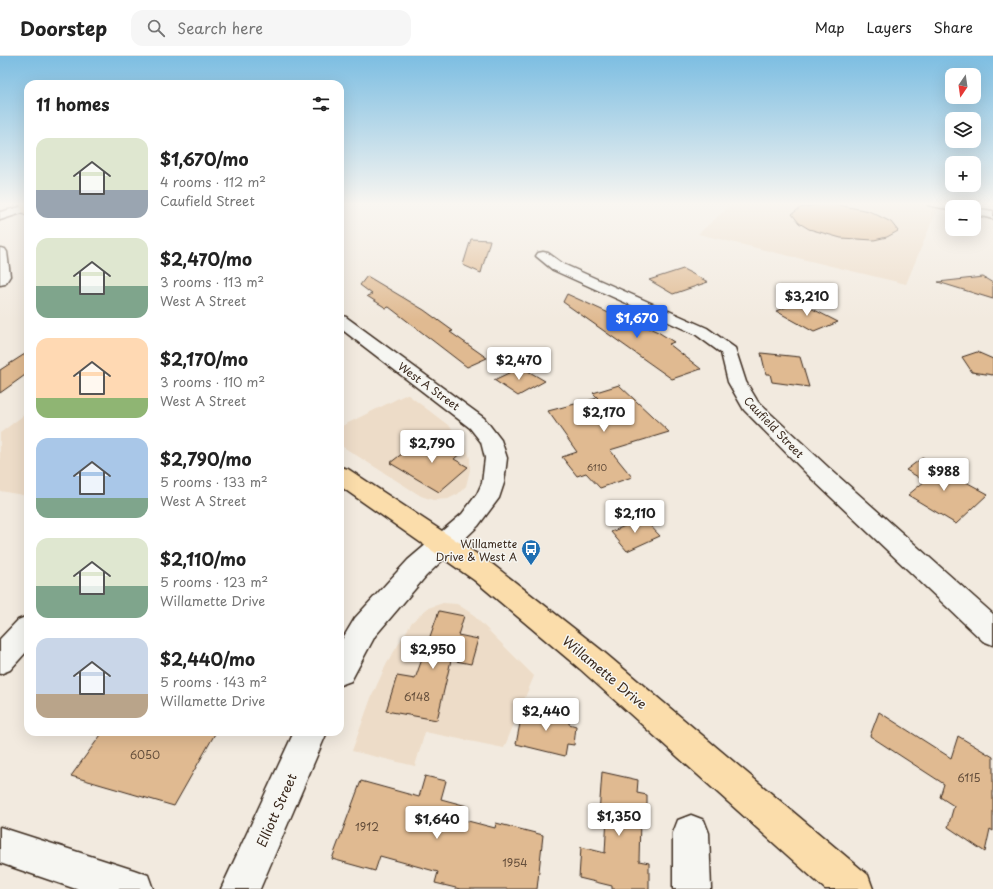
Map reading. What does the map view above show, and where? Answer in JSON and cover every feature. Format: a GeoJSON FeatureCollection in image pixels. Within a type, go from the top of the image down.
{"type":"FeatureCollection","features":[{"type":"Feature","properties":{"kind":"main road","name":"Willamette Drive"},"geometry":{"type":"LineString","coordinates":[[344,478],[483,572],[590,659],[854,889]]}},
{"type":"Feature","properties":{"kind":"street"},"geometry":{"type":"LineString","coordinates":[[0,252],[3,276],[0,281]]}},
{"type":"Feature","properties":{"kind":"street","name":"Caufield Street"},"geometry":{"type":"LineString","coordinates":[[543,256],[558,267],[701,331],[722,345],[729,352],[737,382],[751,406],[821,474],[993,632]]}},
{"type":"Feature","properties":{"kind":"street","name":"West A Street"},"geometry":{"type":"LineString","coordinates":[[344,323],[467,415],[482,428],[493,446],[496,466],[493,483],[487,498],[470,520],[442,544]]}},
{"type":"Feature","properties":{"kind":"street"},"geometry":{"type":"LineString","coordinates":[[344,664],[365,627],[417,568],[442,544]]}},
{"type":"Feature","properties":{"kind":"street"},"geometry":{"type":"LineString","coordinates":[[0,660],[24,633]]}},
{"type":"Feature","properties":{"kind":"street","name":"Elliott Street"},"geometry":{"type":"LineString","coordinates":[[240,889],[310,736]]}},
{"type":"Feature","properties":{"kind":"street"},"geometry":{"type":"LineString","coordinates":[[691,833],[692,889]]}},
{"type":"Feature","properties":{"kind":"street"},"geometry":{"type":"LineString","coordinates":[[0,845],[134,889]]}},
{"type":"Feature","properties":{"kind":"shaded area"},"geometry":{"type":"Polygon","coordinates":[[[731,242],[924,242],[906,284],[731,242]]]}},
{"type":"Feature","properties":{"kind":"shaded area"},"geometry":{"type":"Polygon","coordinates":[[[407,394],[458,434],[466,447],[470,458],[470,470],[466,486],[458,494],[448,499],[433,500],[421,496],[344,448],[344,425],[407,394]]]}},
{"type":"Feature","properties":{"kind":"shaded area"},"geometry":{"type":"Polygon","coordinates":[[[24,415],[24,495],[0,491],[0,433],[24,415]]]}},
{"type":"Feature","properties":{"kind":"shaded area"},"geometry":{"type":"Polygon","coordinates":[[[443,603],[457,604],[471,613],[534,676],[504,748],[425,732],[415,766],[352,751],[371,698],[386,665],[412,622],[428,608],[443,603]]]}},
{"type":"Feature","properties":{"kind":"building"},"geometry":{"type":"Polygon","coordinates":[[[470,242],[489,242],[481,273],[463,265],[470,242]]]}},
{"type":"Feature","properties":{"kind":"building"},"geometry":{"type":"Polygon","coordinates":[[[683,269],[708,282],[673,294],[649,280],[683,269]]]}},
{"type":"Feature","properties":{"kind":"building"},"geometry":{"type":"Polygon","coordinates":[[[367,276],[424,310],[453,331],[450,332],[487,358],[467,367],[389,307],[386,308],[367,296],[372,294],[360,285],[367,276]]]}},
{"type":"Feature","properties":{"kind":"building"},"geometry":{"type":"Polygon","coordinates":[[[983,277],[993,283],[993,299],[938,282],[983,277]]]}},
{"type":"Feature","properties":{"kind":"building"},"geometry":{"type":"Polygon","coordinates":[[[567,294],[613,315],[617,313],[658,332],[674,342],[669,344],[701,369],[672,379],[563,302],[567,294]]]}},
{"type":"Feature","properties":{"kind":"building"},"geometry":{"type":"Polygon","coordinates":[[[799,302],[838,322],[814,332],[776,311],[799,302]]]}},
{"type":"Feature","properties":{"kind":"building"},"geometry":{"type":"Polygon","coordinates":[[[977,352],[993,359],[993,375],[972,372],[962,357],[977,352]]]}},
{"type":"Feature","properties":{"kind":"building"},"geometry":{"type":"Polygon","coordinates":[[[761,353],[800,357],[809,387],[772,382],[770,374],[766,374],[761,353]]]}},
{"type":"Feature","properties":{"kind":"building"},"geometry":{"type":"Polygon","coordinates":[[[24,355],[24,376],[0,393],[0,370],[24,355]]]}},
{"type":"Feature","properties":{"kind":"building"},"geometry":{"type":"Polygon","coordinates":[[[521,367],[545,381],[518,396],[494,380],[521,367]]]}},
{"type":"Feature","properties":{"kind":"building"},"geometry":{"type":"Polygon","coordinates":[[[619,385],[669,432],[610,450],[632,477],[600,488],[586,473],[577,476],[562,457],[577,452],[548,411],[598,398],[593,393],[619,385]]]}},
{"type":"Feature","properties":{"kind":"building"},"geometry":{"type":"Polygon","coordinates":[[[420,440],[433,447],[442,440],[463,451],[454,459],[468,467],[439,492],[390,463],[420,440]]]}},
{"type":"Feature","properties":{"kind":"building"},"geometry":{"type":"Polygon","coordinates":[[[922,458],[988,494],[956,524],[908,495],[925,481],[906,470],[922,458]]]}},
{"type":"Feature","properties":{"kind":"building"},"geometry":{"type":"Polygon","coordinates":[[[643,518],[660,536],[627,551],[611,532],[643,518]]]}},
{"type":"Feature","properties":{"kind":"building"},"geometry":{"type":"Polygon","coordinates":[[[439,611],[464,616],[458,635],[478,639],[471,664],[451,660],[437,720],[386,711],[397,676],[415,679],[439,611]]]}},
{"type":"Feature","properties":{"kind":"building"},"geometry":{"type":"Polygon","coordinates":[[[523,708],[569,718],[569,724],[576,726],[574,745],[567,744],[565,756],[516,744],[523,708]]]}},
{"type":"Feature","properties":{"kind":"building"},"geometry":{"type":"Polygon","coordinates":[[[879,712],[951,758],[958,736],[993,757],[993,831],[990,829],[985,852],[948,827],[954,806],[940,797],[944,784],[870,736],[879,712]]]}},
{"type":"Feature","properties":{"kind":"building"},"geometry":{"type":"Polygon","coordinates":[[[100,736],[214,736],[174,806],[71,776],[100,736]]]}},
{"type":"Feature","properties":{"kind":"building"},"geometry":{"type":"Polygon","coordinates":[[[602,772],[638,780],[637,793],[647,795],[647,821],[640,819],[639,861],[649,863],[649,889],[612,889],[612,886],[579,878],[581,847],[605,853],[607,816],[599,814],[602,772]]]}},
{"type":"Feature","properties":{"kind":"building"},"geometry":{"type":"Polygon","coordinates":[[[425,776],[446,781],[441,799],[467,806],[464,820],[495,828],[496,823],[543,835],[537,889],[460,889],[435,883],[438,872],[380,856],[375,871],[332,859],[361,781],[419,797],[425,776]]]}},
{"type":"Feature","properties":{"kind":"place","name":"Willamette Drive & West A"},"geometry":{"type":"Point","coordinates":[531,566]}}]}
